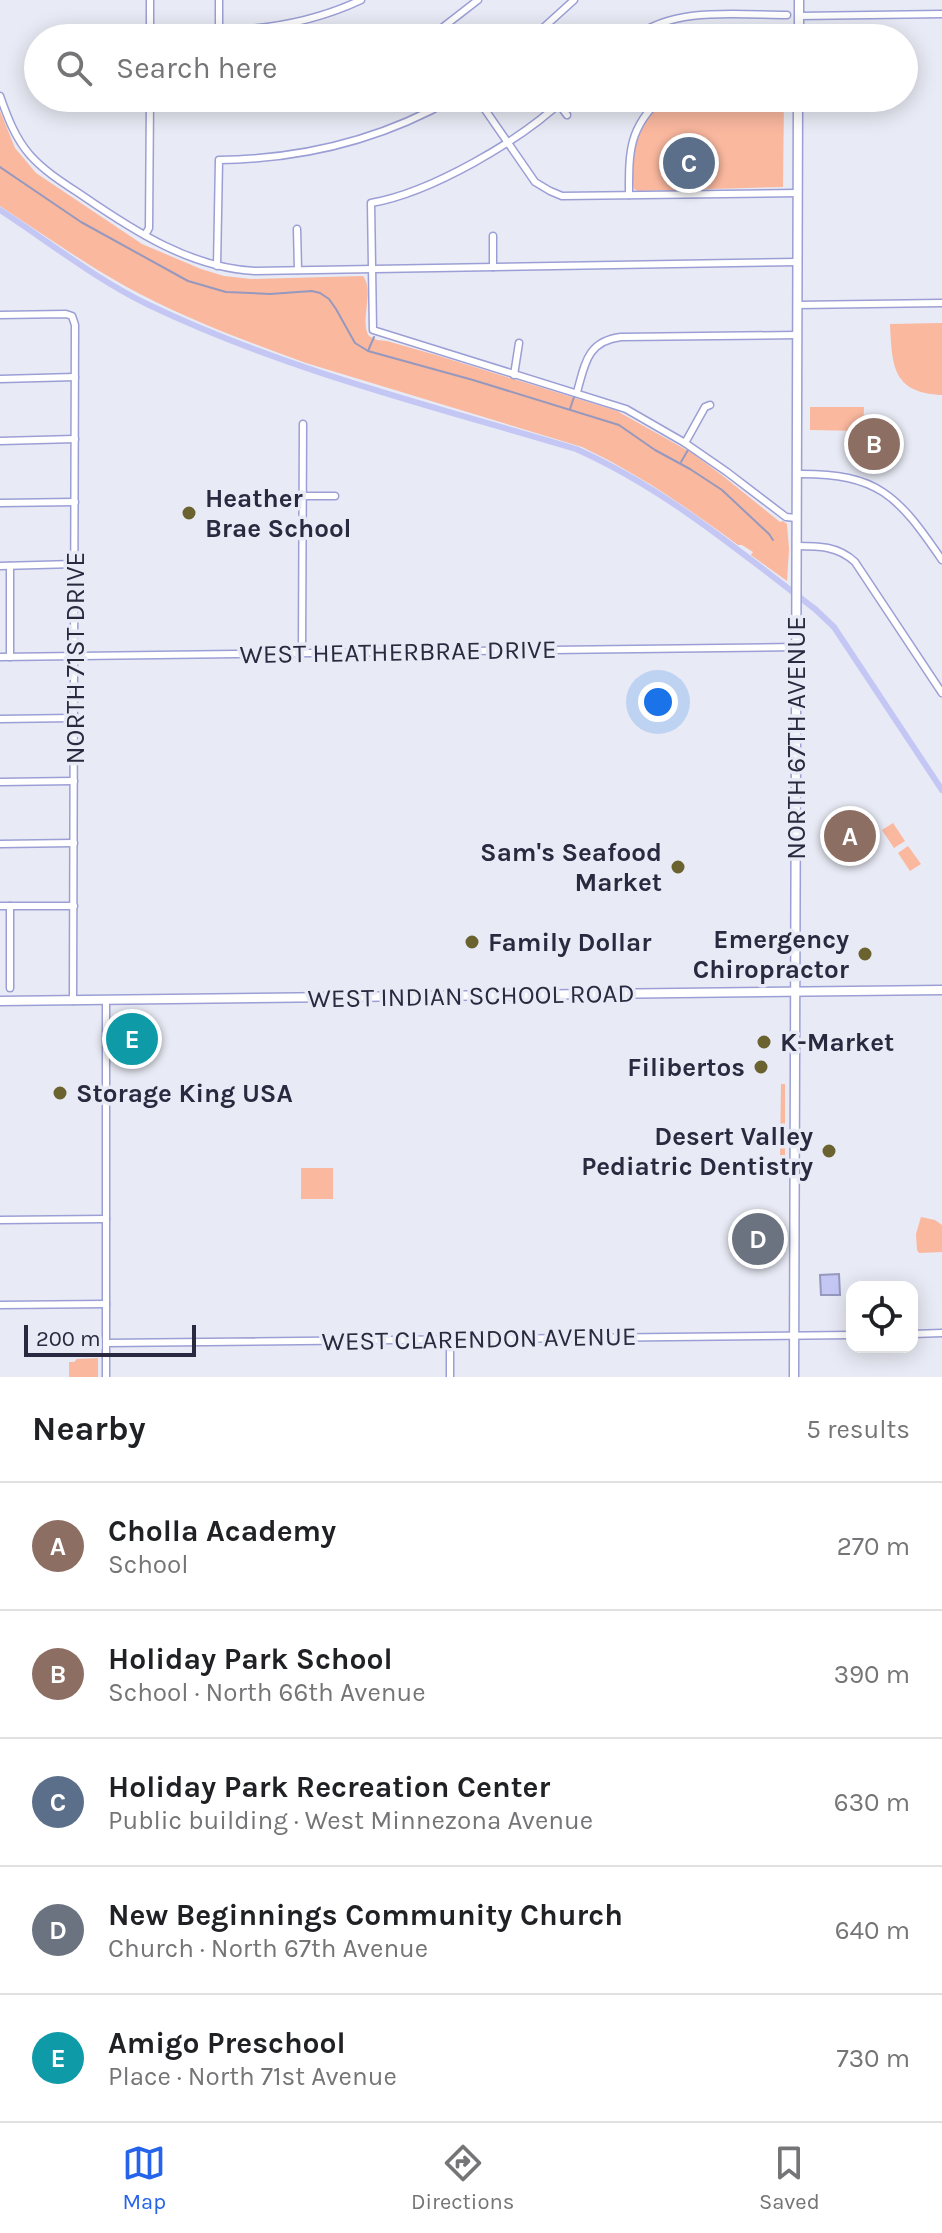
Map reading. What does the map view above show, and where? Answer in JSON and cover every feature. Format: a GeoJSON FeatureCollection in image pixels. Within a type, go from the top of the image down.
{"type":"FeatureCollection","features":[{"type":"Feature","properties":{"kind":"main road"},"geometry":{"type":"LineString","coordinates":[[799,0],[799,24]]}},
{"type":"Feature","properties":{"kind":"main road","name":"NORTH 67TH AVENUE"},"geometry":{"type":"LineString","coordinates":[[794,1377],[798,112]]}},
{"type":"Feature","properties":{"kind":"main road","name":"WEST INDIAN SCHOOL ROAD"},"geometry":{"type":"LineString","coordinates":[[0,1001],[942,990]]}},
{"type":"Feature","properties":{"kind":"street"},"geometry":{"type":"LineString","coordinates":[[150,0],[150,24]]}},
{"type":"Feature","properties":{"kind":"street"},"geometry":{"type":"LineString","coordinates":[[219,0],[219,24]]}},
{"type":"Feature","properties":{"kind":"street"},"geometry":{"type":"LineString","coordinates":[[293,24],[340,10],[361,0]]}},
{"type":"Feature","properties":{"kind":"street"},"geometry":{"type":"LineString","coordinates":[[449,24],[478,0]]}},
{"type":"Feature","properties":{"kind":"street"},"geometry":{"type":"LineString","coordinates":[[547,24],[574,0]]}},
{"type":"Feature","properties":{"kind":"street"},"geometry":{"type":"LineString","coordinates":[[799,16],[942,14]]}},
{"type":"Feature","properties":{"kind":"street"},"geometry":{"type":"LineString","coordinates":[[661,24],[680,17],[787,15]]}},
{"type":"Feature","properties":{"kind":"street"},"geometry":{"type":"LineString","coordinates":[[0,96],[22,145],[40,166],[145,235],[217,266],[255,271],[798,262]]}},
{"type":"Feature","properties":{"kind":"street"},"geometry":{"type":"LineString","coordinates":[[145,235],[149,228],[150,112]]}},
{"type":"Feature","properties":{"kind":"street"},"geometry":{"type":"LineString","coordinates":[[217,266],[219,160],[281,157],[346,144],[398,126],[426,112]]}},
{"type":"Feature","properties":{"kind":"street"},"geometry":{"type":"LineString","coordinates":[[487,112],[535,182],[562,196],[798,193]]}},
{"type":"Feature","properties":{"kind":"street"},"geometry":{"type":"LineString","coordinates":[[548,112],[479,160],[416,190],[371,203],[373,330],[626,409],[685,443],[786,517],[796,518]]}},
{"type":"Feature","properties":{"kind":"street"},"geometry":{"type":"LineString","coordinates":[[629,195],[630,149],[641,120],[648,112]]}},
{"type":"Feature","properties":{"kind":"street"},"geometry":{"type":"LineString","coordinates":[[297,229],[298,270]]}},
{"type":"Feature","properties":{"kind":"street"},"geometry":{"type":"LineString","coordinates":[[493,236],[493,267]]}},
{"type":"Feature","properties":{"kind":"street"},"geometry":{"type":"LineString","coordinates":[[797,305],[942,303]]}},
{"type":"Feature","properties":{"kind":"street","name":"NORTH 71ST DRIVE"},"geometry":{"type":"LineString","coordinates":[[0,315],[66,314],[72,316],[75,325],[73,1001]]}},
{"type":"Feature","properties":{"kind":"street"},"geometry":{"type":"LineString","coordinates":[[577,392],[588,356],[607,340],[621,337],[797,335]]}},
{"type":"Feature","properties":{"kind":"street"},"geometry":{"type":"LineString","coordinates":[[514,375],[519,343]]}},
{"type":"Feature","properties":{"kind":"street"},"geometry":{"type":"LineString","coordinates":[[0,379],[75,377]]}},
{"type":"Feature","properties":{"kind":"street"},"geometry":{"type":"LineString","coordinates":[[685,443],[705,407],[710,405]]}},
{"type":"Feature","properties":{"kind":"street"},"geometry":{"type":"LineString","coordinates":[[302,653],[303,424]]}},
{"type":"Feature","properties":{"kind":"street"},"geometry":{"type":"LineString","coordinates":[[0,441],[75,439]]}},
{"type":"Feature","properties":{"kind":"street"},"geometry":{"type":"LineString","coordinates":[[797,474],[842,477],[882,491],[909,513],[942,560]]}},
{"type":"Feature","properties":{"kind":"street"},"geometry":{"type":"LineString","coordinates":[[303,496],[335,496]]}},
{"type":"Feature","properties":{"kind":"street"},"geometry":{"type":"LineString","coordinates":[[0,503],[75,502]]}},
{"type":"Feature","properties":{"kind":"street"},"geometry":{"type":"LineString","coordinates":[[796,546],[832,548],[855,562],[942,693]]}},
{"type":"Feature","properties":{"kind":"street"},"geometry":{"type":"LineString","coordinates":[[0,566],[75,564]]}},
{"type":"Feature","properties":{"kind":"street"},"geometry":{"type":"LineString","coordinates":[[10,566],[10,657]]}},
{"type":"Feature","properties":{"kind":"street","name":"WEST HEATHERBRAE DRIVE"},"geometry":{"type":"LineString","coordinates":[[0,657],[796,647]]}},
{"type":"Feature","properties":{"kind":"street"},"geometry":{"type":"LineString","coordinates":[[0,719],[74,718]]}},
{"type":"Feature","properties":{"kind":"street"},"geometry":{"type":"LineString","coordinates":[[0,782],[74,781]]}},
{"type":"Feature","properties":{"kind":"street"},"geometry":{"type":"LineString","coordinates":[[0,844],[74,843]]}},
{"type":"Feature","properties":{"kind":"street"},"geometry":{"type":"LineString","coordinates":[[0,906],[74,906]]}},
{"type":"Feature","properties":{"kind":"street"},"geometry":{"type":"LineString","coordinates":[[10,906],[10,988]]}},
{"type":"Feature","properties":{"kind":"street"},"geometry":{"type":"LineString","coordinates":[[106,1000],[106,1377]]}},
{"type":"Feature","properties":{"kind":"street"},"geometry":{"type":"LineString","coordinates":[[0,1220],[106,1219]]}},
{"type":"Feature","properties":{"kind":"street"},"geometry":{"type":"LineString","coordinates":[[0,1305],[106,1304]]}},
{"type":"Feature","properties":{"kind":"street"},"geometry":{"type":"LineString","coordinates":[[918,1334],[942,1333]]}},
{"type":"Feature","properties":{"kind":"street","name":"WEST CLARENDON AVENUE"},"geometry":{"type":"LineString","coordinates":[[106,1343],[846,1335]]}},
{"type":"Feature","properties":{"kind":"street"},"geometry":{"type":"LineString","coordinates":[[450,1340],[450,1377]]}},
{"type":"Feature","properties":{"kind":"shaded area"},"geometry":{"type":"Polygon","coordinates":[[[0,111],[15,148],[36,173],[142,244],[224,276],[251,279],[363,276],[368,290],[366,329],[369,336],[617,411],[692,453],[780,522],[787,524],[787,581],[751,555],[753,552],[738,545],[663,492],[582,447],[306,363],[191,318],[109,277],[0,206],[0,111]]]}},
{"type":"Feature","properties":{"kind":"shaded area"},"geometry":{"type":"Polygon","coordinates":[[[654,112],[784,112],[783,187],[634,189],[634,150],[654,112]]]}},
{"type":"Feature","properties":{"kind":"shaded area"},"geometry":{"type":"Polygon","coordinates":[[[942,323],[942,395],[913,389],[904,382],[894,364],[890,324],[942,323]]]}},
{"type":"Feature","properties":{"kind":"shaded area"},"geometry":{"type":"Polygon","coordinates":[[[810,407],[864,407],[863,431],[810,430],[810,407]]]}},
{"type":"Feature","properties":{"kind":"shaded area"},"geometry":{"type":"Polygon","coordinates":[[[893,823],[905,841],[894,848],[882,830],[893,823]]]}},
{"type":"Feature","properties":{"kind":"shaded area"},"geometry":{"type":"Polygon","coordinates":[[[908,846],[921,864],[910,871],[898,853],[908,846]]]}},
{"type":"Feature","properties":{"kind":"shaded area"},"geometry":{"type":"Polygon","coordinates":[[[781,1084],[785,1084],[785,1156],[780,1156],[781,1084]]]}},
{"type":"Feature","properties":{"kind":"shaded area"},"geometry":{"type":"Polygon","coordinates":[[[301,1168],[333,1168],[333,1199],[301,1199],[301,1168]]]}},
{"type":"Feature","properties":{"kind":"shaded area"},"geometry":{"type":"Polygon","coordinates":[[[921,1217],[942,1225],[942,1252],[919,1253],[917,1250],[916,1234],[921,1217]]]}},
{"type":"Feature","properties":{"kind":"shaded area"},"geometry":{"type":"Polygon","coordinates":[[[98,1358],[98,1377],[69,1377],[69,1362],[98,1358]]]}},
{"type":"Feature","properties":{"kind":"water"},"geometry":{"type":"Polygon","coordinates":[[[839,1274],[840,1295],[821,1295],[820,1275],[839,1274]]]}},
{"type":"Feature","properties":{"kind":"waterway"},"geometry":{"type":"LineString","coordinates":[[0,167],[81,222],[188,281],[226,292],[320,293],[329,299],[355,343],[368,351],[619,425],[722,490],[773,540]]}},
{"type":"Feature","properties":{"kind":"waterway"},"geometry":{"type":"LineString","coordinates":[[0,210],[111,284],[200,328],[306,368],[576,449],[640,482],[729,543],[834,627],[942,790]]}},
{"type":"Feature","properties":{"kind":"waterway"},"geometry":{"type":"LineString","coordinates":[[368,351],[374,337]]}},
{"type":"Feature","properties":{"kind":"waterway"},"geometry":{"type":"LineString","coordinates":[[570,409],[574,397]]}},
{"type":"Feature","properties":{"kind":"waterway"},"geometry":{"type":"LineString","coordinates":[[681,462],[688,450]]}},
{"type":"Feature","properties":{"kind":"place","name":"Holiday Park Recreation Center"},"geometry":{"type":"Point","coordinates":[689,163]}},
{"type":"Feature","properties":{"kind":"place","name":"Holiday Park School"},"geometry":{"type":"Point","coordinates":[874,444]}},
{"type":"Feature","properties":{"kind":"place","name":"Heather Brae School"},"geometry":{"type":"Point","coordinates":[189,513]}},
{"type":"Feature","properties":{"kind":"place","name":"Cholla Academy"},"geometry":{"type":"Point","coordinates":[850,836]}},
{"type":"Feature","properties":{"kind":"place","name":"Sam's Seafood Market"},"geometry":{"type":"Point","coordinates":[678,867]}},
{"type":"Feature","properties":{"kind":"place","name":"Family Dollar"},"geometry":{"type":"Point","coordinates":[472,942]}},
{"type":"Feature","properties":{"kind":"place","name":"Emergency Chiropractor"},"geometry":{"type":"Point","coordinates":[865,954]}},
{"type":"Feature","properties":{"kind":"place","name":"Amigo Preschool"},"geometry":{"type":"Point","coordinates":[132,1039]}},
{"type":"Feature","properties":{"kind":"place","name":"K-Market"},"geometry":{"type":"Point","coordinates":[764,1042]}},
{"type":"Feature","properties":{"kind":"place","name":"Filibertos"},"geometry":{"type":"Point","coordinates":[761,1067]}},
{"type":"Feature","properties":{"kind":"place","name":"Storage King USA"},"geometry":{"type":"Point","coordinates":[60,1093]}},
{"type":"Feature","properties":{"kind":"place","name":"Desert Valley Pediatric Dentistry"},"geometry":{"type":"Point","coordinates":[829,1151]}},
{"type":"Feature","properties":{"kind":"place","name":"New Beginnings Community Church"},"geometry":{"type":"Point","coordinates":[758,1239]}}]}
